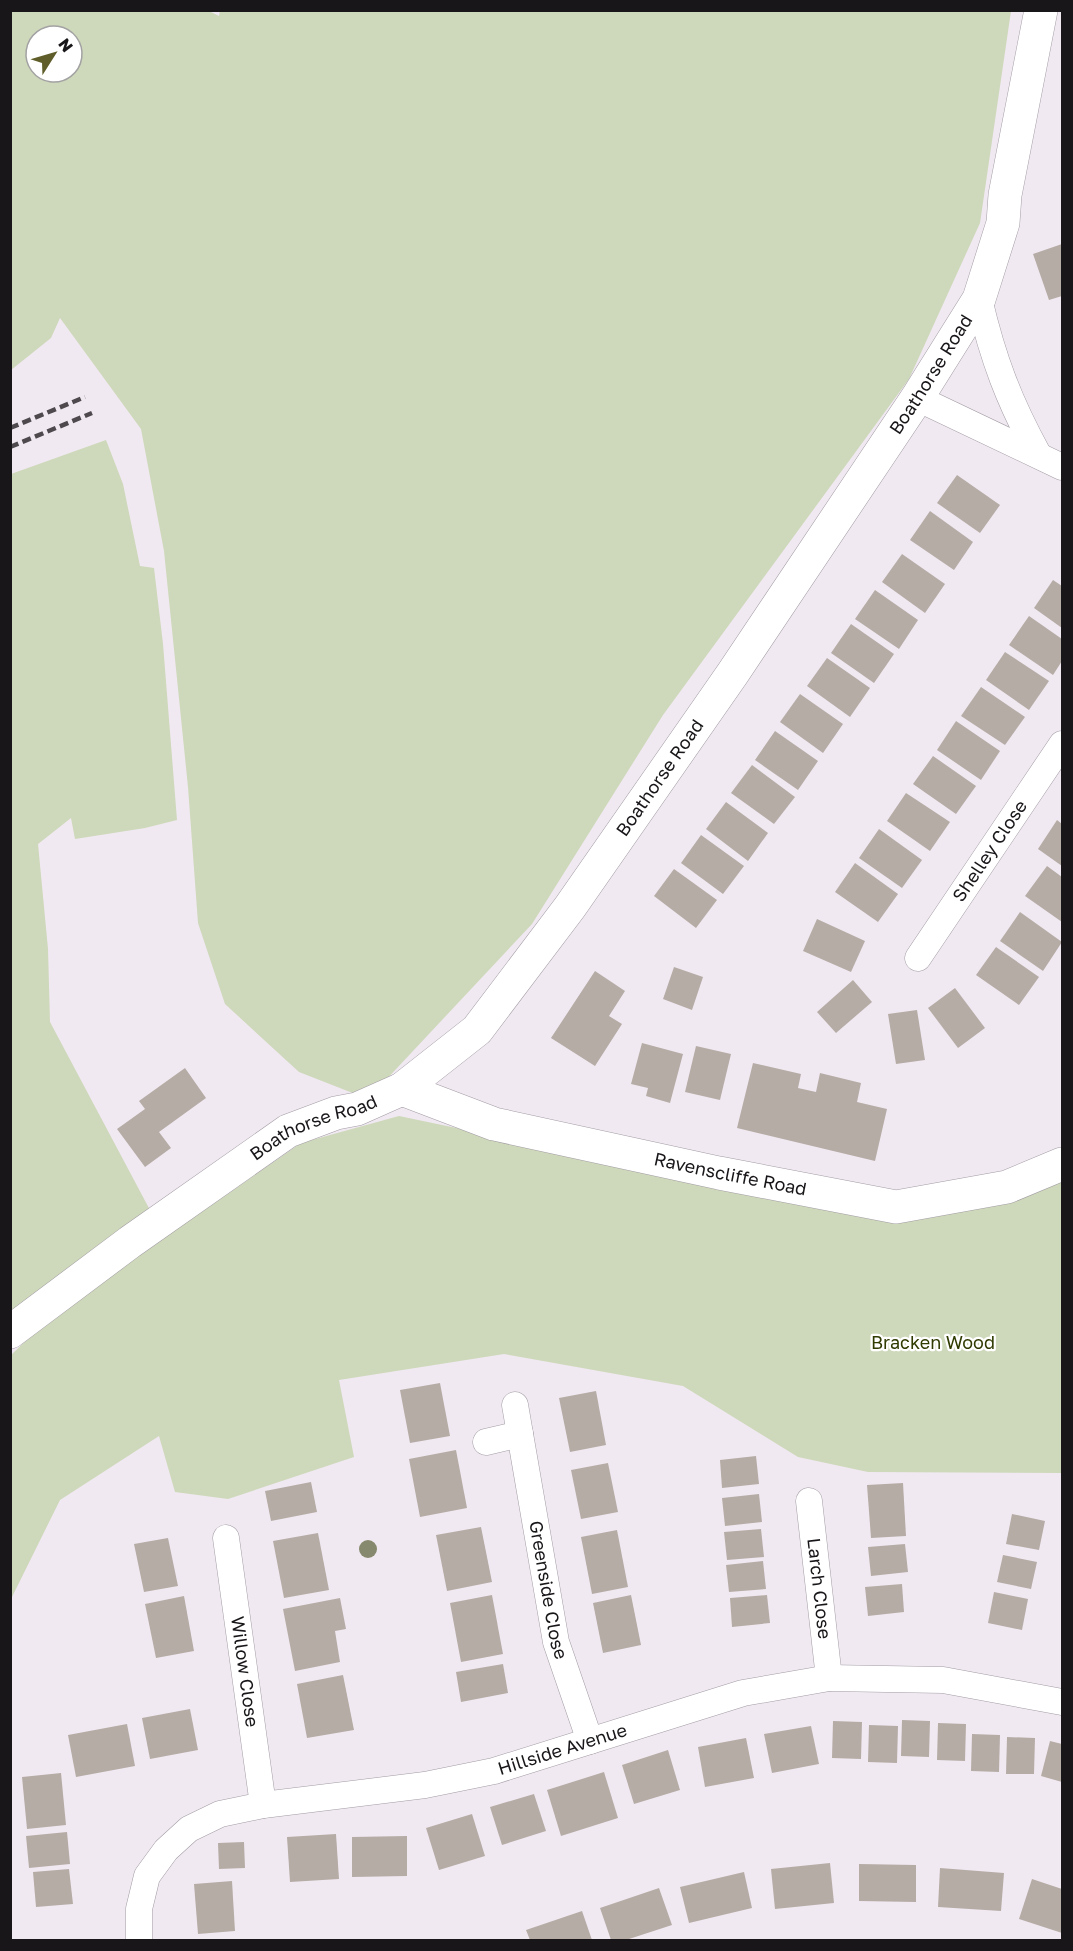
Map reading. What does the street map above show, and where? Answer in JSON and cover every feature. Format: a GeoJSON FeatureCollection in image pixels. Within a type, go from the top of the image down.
{"type":"FeatureCollection","features":[{"type":"Feature","properties":{"kind":"street","name":"Boathorse Road"},"geometry":{"type":"LineString","coordinates":[[10,1332],[130,1242],[288,1131],[357,1109],[402,1089],[477,1030],[570,907],[734,673],[917,398],[979,299],[1003,223],[1005,195],[1041,10]]}},
{"type":"Feature","properties":{"kind":"street"},"geometry":{"type":"LineString","coordinates":[[979,299],[992,355],[1014,410],[1038,454]]}},
{"type":"Feature","properties":{"kind":"street"},"geometry":{"type":"LineString","coordinates":[[917,398],[1062,467]]}},
{"type":"Feature","properties":{"kind":"street","name":"Shelley Close"},"geometry":{"type":"LineString","coordinates":[[918,958],[1062,744]]}},
{"type":"Feature","properties":{"kind":"street","name":"Ravenscliffe Road"},"geometry":{"type":"LineString","coordinates":[[402,1089],[494,1125],[719,1173],[896,1207],[1007,1187],[1062,1164]]}},
{"type":"Feature","properties":{"kind":"street","name":"Greenside Close"},"geometry":{"type":"LineString","coordinates":[[515,1405],[556,1642],[590,1741]]}},
{"type":"Feature","properties":{"kind":"street"},"geometry":{"type":"LineString","coordinates":[[486,1442],[520,1434]]}},
{"type":"Feature","properties":{"kind":"street","name":"Larch Close"},"geometry":{"type":"LineString","coordinates":[[809,1501],[829,1678]]}},
{"type":"Feature","properties":{"kind":"street","name":"Willow Close"},"geometry":{"type":"LineString","coordinates":[[226,1538],[263,1804]]}},
{"type":"Feature","properties":{"kind":"street","name":"Hillside Avenue"},"geometry":{"type":"LineString","coordinates":[[139,1941],[139,1909],[147,1876],[166,1850],[189,1828],[220,1814],[263,1804],[425,1785],[494,1771],[743,1693],[829,1678],[942,1680],[1062,1702]]}},
{"type":"Feature","properties":{"kind":"green space"},"geometry":{"type":"Polygon","coordinates":[[[207,10],[219,16],[220,10],[1011,11],[980,223],[909,379],[663,715],[532,924],[368,1099],[299,1072],[225,1004],[198,923],[188,787],[164,551],[141,429],[60,318],[51,338],[11,370],[11,11],[207,10]]]}},
{"type":"Feature","properties":{"kind":"green space"},"geometry":{"type":"Polygon","coordinates":[[[106,440],[123,484],[140,566],[154,568],[163,644],[177,820],[145,828],[75,839],[71,818],[38,844],[48,949],[50,1022],[151,1212],[11,1316],[11,474],[106,440]]]}},
{"type":"Feature","properties":{"kind":"green space","name":"Bracken Wood"},"geometry":{"type":"Polygon","coordinates":[[[399,1116],[898,1220],[1062,1164],[1062,1473],[868,1472],[798,1457],[683,1386],[504,1354],[339,1380],[354,1457],[228,1499],[175,1492],[159,1436],[60,1500],[11,1599],[11,1355],[36,1331],[158,1242],[301,1143],[399,1116]]]}},
{"type":"Feature","properties":{"kind":"building"},"geometry":{"type":"Polygon","coordinates":[[[1062,244],[1062,296],[1049,300],[1033,254],[1062,244]]]}},
{"type":"Feature","properties":{"kind":"building"},"geometry":{"type":"Polygon","coordinates":[[[957,475],[1000,505],[980,533],[937,503],[957,475]]]}},
{"type":"Feature","properties":{"kind":"building"},"geometry":{"type":"Polygon","coordinates":[[[930,511],[973,542],[954,570],[910,540],[930,511]]]}},
{"type":"Feature","properties":{"kind":"building"},"geometry":{"type":"Polygon","coordinates":[[[902,554],[945,584],[925,613],[882,582],[902,554]]]}},
{"type":"Feature","properties":{"kind":"building"},"geometry":{"type":"Polygon","coordinates":[[[1053,580],[1062,586],[1062,628],[1034,608],[1053,580]]]}},
{"type":"Feature","properties":{"kind":"building"},"geometry":{"type":"Polygon","coordinates":[[[875,590],[918,620],[899,649],[855,619],[875,590]]]}},
{"type":"Feature","properties":{"kind":"building"},"geometry":{"type":"Polygon","coordinates":[[[1029,616],[1062,639],[1062,661],[1053,675],[1009,645],[1029,616]]]}},
{"type":"Feature","properties":{"kind":"building"},"geometry":{"type":"Polygon","coordinates":[[[851,624],[894,654],[874,683],[831,653],[851,624]]]}},
{"type":"Feature","properties":{"kind":"building"},"geometry":{"type":"Polygon","coordinates":[[[1005,652],[1049,681],[1029,710],[986,680],[1005,652]]]}},
{"type":"Feature","properties":{"kind":"building"},"geometry":{"type":"Polygon","coordinates":[[[827,658],[870,688],[850,717],[807,686],[827,658]]]}},
{"type":"Feature","properties":{"kind":"building"},"geometry":{"type":"Polygon","coordinates":[[[981,687],[1025,717],[1005,745],[961,716],[981,687]]]}},
{"type":"Feature","properties":{"kind":"building"},"geometry":{"type":"Polygon","coordinates":[[[800,694],[843,724],[823,753],[780,722],[800,694]]]}},
{"type":"Feature","properties":{"kind":"building"},"geometry":{"type":"Polygon","coordinates":[[[956,721],[1000,751],[981,780],[937,750],[956,721]]]}},
{"type":"Feature","properties":{"kind":"building"},"geometry":{"type":"Polygon","coordinates":[[[775,731],[818,761],[798,790],[755,760],[775,731]]]}},
{"type":"Feature","properties":{"kind":"building"},"geometry":{"type":"Polygon","coordinates":[[[933,756],[976,786],[956,814],[913,784],[933,756]]]}},
{"type":"Feature","properties":{"kind":"building"},"geometry":{"type":"Polygon","coordinates":[[[752,765],[795,797],[774,824],[731,793],[752,765]]]}},
{"type":"Feature","properties":{"kind":"building"},"geometry":{"type":"Polygon","coordinates":[[[906,793],[950,822],[930,851],[887,821],[906,793]]]}},
{"type":"Feature","properties":{"kind":"building"},"geometry":{"type":"Polygon","coordinates":[[[726,802],[768,833],[748,861],[706,829],[726,802]]]}},
{"type":"Feature","properties":{"kind":"building"},"geometry":{"type":"Polygon","coordinates":[[[1057,820],[1062,824],[1062,866],[1038,849],[1057,820]]]}},
{"type":"Feature","properties":{"kind":"building"},"geometry":{"type":"Polygon","coordinates":[[[879,829],[922,860],[902,888],[859,858],[879,829]]]}},
{"type":"Feature","properties":{"kind":"building"},"geometry":{"type":"Polygon","coordinates":[[[701,835],[744,866],[723,894],[681,863],[701,835]]]}},
{"type":"Feature","properties":{"kind":"building"},"geometry":{"type":"Polygon","coordinates":[[[855,863],[898,894],[878,922],[835,892],[855,863]]]}},
{"type":"Feature","properties":{"kind":"building"},"geometry":{"type":"Polygon","coordinates":[[[1047,866],[1062,877],[1062,922],[1025,896],[1047,866]]]}},
{"type":"Feature","properties":{"kind":"building"},"geometry":{"type":"Polygon","coordinates":[[[674,869],[717,900],[696,928],[654,896],[674,869]]]}},
{"type":"Feature","properties":{"kind":"building"},"geometry":{"type":"Polygon","coordinates":[[[1020,912],[1062,942],[1043,971],[1000,941],[1020,912]]]}},
{"type":"Feature","properties":{"kind":"building"},"geometry":{"type":"Polygon","coordinates":[[[817,919],[865,941],[851,972],[803,951],[817,919]]]}},
{"type":"Feature","properties":{"kind":"building"},"geometry":{"type":"Polygon","coordinates":[[[996,947],[1039,977],[1019,1005],[976,975],[996,947]]]}},
{"type":"Feature","properties":{"kind":"building"},"geometry":{"type":"Polygon","coordinates":[[[674,967],[703,977],[692,1010],[663,999],[674,967]]]}},
{"type":"Feature","properties":{"kind":"building"},"geometry":{"type":"Polygon","coordinates":[[[595,971],[625,991],[609,1016],[622,1024],[595,1066],[551,1038],[595,971]]]}},
{"type":"Feature","properties":{"kind":"building"},"geometry":{"type":"Polygon","coordinates":[[[853,980],[872,1002],[836,1033],[817,1012],[853,980]]]}},
{"type":"Feature","properties":{"kind":"building"},"geometry":{"type":"Polygon","coordinates":[[[955,988],[985,1028],[958,1048],[928,1008],[955,988]]]}},
{"type":"Feature","properties":{"kind":"building"},"geometry":{"type":"Polygon","coordinates":[[[917,1010],[925,1060],[896,1064],[888,1014],[917,1010]]]}},
{"type":"Feature","properties":{"kind":"building"},"geometry":{"type":"Polygon","coordinates":[[[642,1043],[683,1054],[670,1103],[646,1096],[648,1088],[631,1084],[642,1043]]]}},
{"type":"Feature","properties":{"kind":"building"},"geometry":{"type":"Polygon","coordinates":[[[696,1046],[731,1054],[720,1100],[685,1092],[696,1046]]]}},
{"type":"Feature","properties":{"kind":"building"},"geometry":{"type":"Polygon","coordinates":[[[753,1063],[801,1074],[798,1088],[816,1092],[820,1073],[861,1083],[857,1102],[887,1109],[875,1161],[737,1128],[753,1063]]]}},
{"type":"Feature","properties":{"kind":"building"},"geometry":{"type":"Polygon","coordinates":[[[185,1068],[206,1098],[159,1132],[171,1148],[145,1167],[117,1129],[145,1109],[139,1101],[185,1068]]]}},
{"type":"Feature","properties":{"kind":"building"},"geometry":{"type":"Polygon","coordinates":[[[440,1383],[450,1436],[410,1443],[400,1390],[440,1383]]]}},
{"type":"Feature","properties":{"kind":"building"},"geometry":{"type":"Polygon","coordinates":[[[596,1391],[606,1445],[570,1452],[559,1398],[596,1391]]]}},
{"type":"Feature","properties":{"kind":"building"},"geometry":{"type":"Polygon","coordinates":[[[456,1450],[467,1508],[420,1517],[409,1459],[456,1450]]]}},
{"type":"Feature","properties":{"kind":"building"},"geometry":{"type":"Polygon","coordinates":[[[756,1456],[759,1484],[722,1488],[720,1460],[756,1456]]]}},
{"type":"Feature","properties":{"kind":"building"},"geometry":{"type":"Polygon","coordinates":[[[608,1463],[618,1512],[581,1519],[571,1470],[608,1463]]]}},
{"type":"Feature","properties":{"kind":"building"},"geometry":{"type":"Polygon","coordinates":[[[311,1482],[317,1512],[271,1521],[265,1491],[311,1482]]]}},
{"type":"Feature","properties":{"kind":"building"},"geometry":{"type":"Polygon","coordinates":[[[903,1483],[906,1536],[871,1538],[867,1485],[903,1483]]]}},
{"type":"Feature","properties":{"kind":"building"},"geometry":{"type":"Polygon","coordinates":[[[759,1494],[762,1522],[725,1526],[722,1498],[759,1494]]]}},
{"type":"Feature","properties":{"kind":"building"},"geometry":{"type":"Polygon","coordinates":[[[1012,1514],[1045,1521],[1039,1550],[1006,1544],[1012,1514]]]}},
{"type":"Feature","properties":{"kind":"building"},"geometry":{"type":"Polygon","coordinates":[[[481,1527],[492,1582],[447,1591],[436,1535],[481,1527]]]}},
{"type":"Feature","properties":{"kind":"building"},"geometry":{"type":"Polygon","coordinates":[[[761,1529],[764,1557],[727,1560],[724,1532],[761,1529]]]}},
{"type":"Feature","properties":{"kind":"building"},"geometry":{"type":"Polygon","coordinates":[[[617,1530],[628,1587],[592,1594],[581,1537],[617,1530]]]}},
{"type":"Feature","properties":{"kind":"building"},"geometry":{"type":"Polygon","coordinates":[[[318,1533],[329,1590],[284,1598],[273,1541],[318,1533]]]}},
{"type":"Feature","properties":{"kind":"building"},"geometry":{"type":"Polygon","coordinates":[[[168,1538],[178,1586],[144,1592],[134,1544],[168,1538]]]}},
{"type":"Feature","properties":{"kind":"building"},"geometry":{"type":"Polygon","coordinates":[[[905,1544],[908,1572],[871,1576],[868,1547],[905,1544]]]}},
{"type":"Feature","properties":{"kind":"building"},"geometry":{"type":"Polygon","coordinates":[[[1003,1555],[1037,1562],[1031,1589],[997,1582],[1003,1555]]]}},
{"type":"Feature","properties":{"kind":"building"},"geometry":{"type":"Polygon","coordinates":[[[763,1561],[766,1589],[729,1592],[726,1565],[763,1561]]]}},
{"type":"Feature","properties":{"kind":"building"},"geometry":{"type":"Polygon","coordinates":[[[902,1584],[904,1612],[868,1616],[865,1587],[902,1584]]]}},
{"type":"Feature","properties":{"kind":"building"},"geometry":{"type":"Polygon","coordinates":[[[994,1592],[1028,1599],[1022,1630],[988,1623],[994,1592]]]}},
{"type":"Feature","properties":{"kind":"building"},"geometry":{"type":"Polygon","coordinates":[[[492,1595],[503,1654],[461,1662],[450,1603],[492,1595]]]}},
{"type":"Feature","properties":{"kind":"building"},"geometry":{"type":"Polygon","coordinates":[[[631,1595],[641,1645],[603,1653],[593,1603],[631,1595]]]}},
{"type":"Feature","properties":{"kind":"building"},"geometry":{"type":"Polygon","coordinates":[[[767,1595],[770,1623],[732,1627],[730,1598],[767,1595]]]}},
{"type":"Feature","properties":{"kind":"building"},"geometry":{"type":"Polygon","coordinates":[[[184,1596],[194,1651],[156,1658],[145,1604],[184,1596]]]}},
{"type":"Feature","properties":{"kind":"building"},"geometry":{"type":"Polygon","coordinates":[[[340,1598],[346,1629],[335,1631],[340,1662],[295,1671],[283,1609],[340,1598]]]}},
{"type":"Feature","properties":{"kind":"building"},"geometry":{"type":"Polygon","coordinates":[[[503,1664],[508,1693],[461,1702],[456,1672],[503,1664]]]}},
{"type":"Feature","properties":{"kind":"building"},"geometry":{"type":"Polygon","coordinates":[[[343,1675],[354,1730],[307,1738],[297,1684],[343,1675]]]}},
{"type":"Feature","properties":{"kind":"building"},"geometry":{"type":"Polygon","coordinates":[[[190,1709],[198,1750],[150,1759],[142,1718],[190,1709]]]}},
{"type":"Feature","properties":{"kind":"building"},"geometry":{"type":"Polygon","coordinates":[[[902,1720],[930,1721],[929,1757],[901,1756],[902,1720]]]}},
{"type":"Feature","properties":{"kind":"building"},"geometry":{"type":"Polygon","coordinates":[[[833,1721],[862,1722],[861,1759],[832,1758],[833,1721]]]}},
{"type":"Feature","properties":{"kind":"building"},"geometry":{"type":"Polygon","coordinates":[[[938,1723],[966,1724],[965,1761],[937,1760],[938,1723]]]}},
{"type":"Feature","properties":{"kind":"building"},"geometry":{"type":"Polygon","coordinates":[[[127,1724],[135,1766],[76,1777],[68,1735],[127,1724]]]}},
{"type":"Feature","properties":{"kind":"building"},"geometry":{"type":"Polygon","coordinates":[[[869,1725],[898,1726],[897,1763],[868,1762],[869,1725]]]}},
{"type":"Feature","properties":{"kind":"building"},"geometry":{"type":"Polygon","coordinates":[[[811,1726],[819,1764],[772,1773],[764,1734],[811,1726]]]}},
{"type":"Feature","properties":{"kind":"building"},"geometry":{"type":"Polygon","coordinates":[[[972,1734],[1000,1735],[999,1772],[971,1771],[972,1734]]]}},
{"type":"Feature","properties":{"kind":"building"},"geometry":{"type":"Polygon","coordinates":[[[1007,1737],[1035,1738],[1034,1774],[1006,1774],[1007,1737]]]}},
{"type":"Feature","properties":{"kind":"building"},"geometry":{"type":"Polygon","coordinates":[[[746,1738],[754,1778],[705,1787],[698,1747],[746,1738]]]}},
{"type":"Feature","properties":{"kind":"building"},"geometry":{"type":"Polygon","coordinates":[[[1050,1741],[1062,1744],[1062,1782],[1041,1776],[1050,1741]]]}},
{"type":"Feature","properties":{"kind":"building"},"geometry":{"type":"Polygon","coordinates":[[[668,1750],[680,1790],[634,1804],[622,1765],[668,1750]]]}},
{"type":"Feature","properties":{"kind":"building"},"geometry":{"type":"Polygon","coordinates":[[[604,1772],[618,1818],[561,1836],[547,1790],[604,1772]]]}},
{"type":"Feature","properties":{"kind":"building"},"geometry":{"type":"Polygon","coordinates":[[[61,1773],[66,1825],[27,1829],[22,1777],[61,1773]]]}},
{"type":"Feature","properties":{"kind":"building"},"geometry":{"type":"Polygon","coordinates":[[[534,1794],[546,1831],[502,1845],[490,1807],[534,1794]]]}},
{"type":"Feature","properties":{"kind":"building"},"geometry":{"type":"Polygon","coordinates":[[[472,1814],[485,1856],[439,1870],[426,1828],[472,1814]]]}},
{"type":"Feature","properties":{"kind":"building"},"geometry":{"type":"Polygon","coordinates":[[[67,1832],[70,1864],[29,1868],[26,1836],[67,1832]]]}},
{"type":"Feature","properties":{"kind":"building"},"geometry":{"type":"Polygon","coordinates":[[[336,1834],[339,1879],[290,1882],[287,1837],[336,1834]]]}},
{"type":"Feature","properties":{"kind":"building"},"geometry":{"type":"Polygon","coordinates":[[[407,1836],[407,1876],[352,1877],[352,1837],[407,1836]]]}},
{"type":"Feature","properties":{"kind":"building"},"geometry":{"type":"Polygon","coordinates":[[[244,1842],[245,1868],[219,1869],[218,1843],[244,1842]]]}},
{"type":"Feature","properties":{"kind":"building"},"geometry":{"type":"Polygon","coordinates":[[[830,1863],[834,1903],[775,1909],[771,1869],[830,1863]]]}},
{"type":"Feature","properties":{"kind":"building"},"geometry":{"type":"Polygon","coordinates":[[[859,1864],[916,1865],[916,1902],[859,1901],[859,1864]]]}},
{"type":"Feature","properties":{"kind":"building"},"geometry":{"type":"Polygon","coordinates":[[[940,1868],[1004,1873],[1001,1911],[938,1907],[940,1868]]]}},
{"type":"Feature","properties":{"kind":"building"},"geometry":{"type":"Polygon","coordinates":[[[69,1869],[73,1904],[36,1907],[33,1872],[69,1869]]]}},
{"type":"Feature","properties":{"kind":"building"},"geometry":{"type":"Polygon","coordinates":[[[744,1872],[752,1908],[689,1923],[680,1887],[744,1872]]]}},
{"type":"Feature","properties":{"kind":"building"},"geometry":{"type":"Polygon","coordinates":[[[1032,1879],[1062,1889],[1062,1933],[1019,1919],[1032,1879]]]}},
{"type":"Feature","properties":{"kind":"building"},"geometry":{"type":"Polygon","coordinates":[[[232,1881],[235,1931],[198,1934],[194,1884],[232,1881]]]}},
{"type":"Feature","properties":{"kind":"building"},"geometry":{"type":"Polygon","coordinates":[[[659,1888],[672,1925],[626,1940],[611,1940],[600,1908],[659,1888]]]}},
{"type":"Feature","properties":{"kind":"building"},"geometry":{"type":"Polygon","coordinates":[[[582,1911],[592,1940],[530,1940],[526,1930],[582,1911]]]}},
{"type":"Feature","properties":{"kind":"railway"},"geometry":{"type":"LineString","coordinates":[[10,428],[85,397]]}},
{"type":"Feature","properties":{"kind":"railway"},"geometry":{"type":"LineString","coordinates":[[10,447],[92,413]]}}]}
